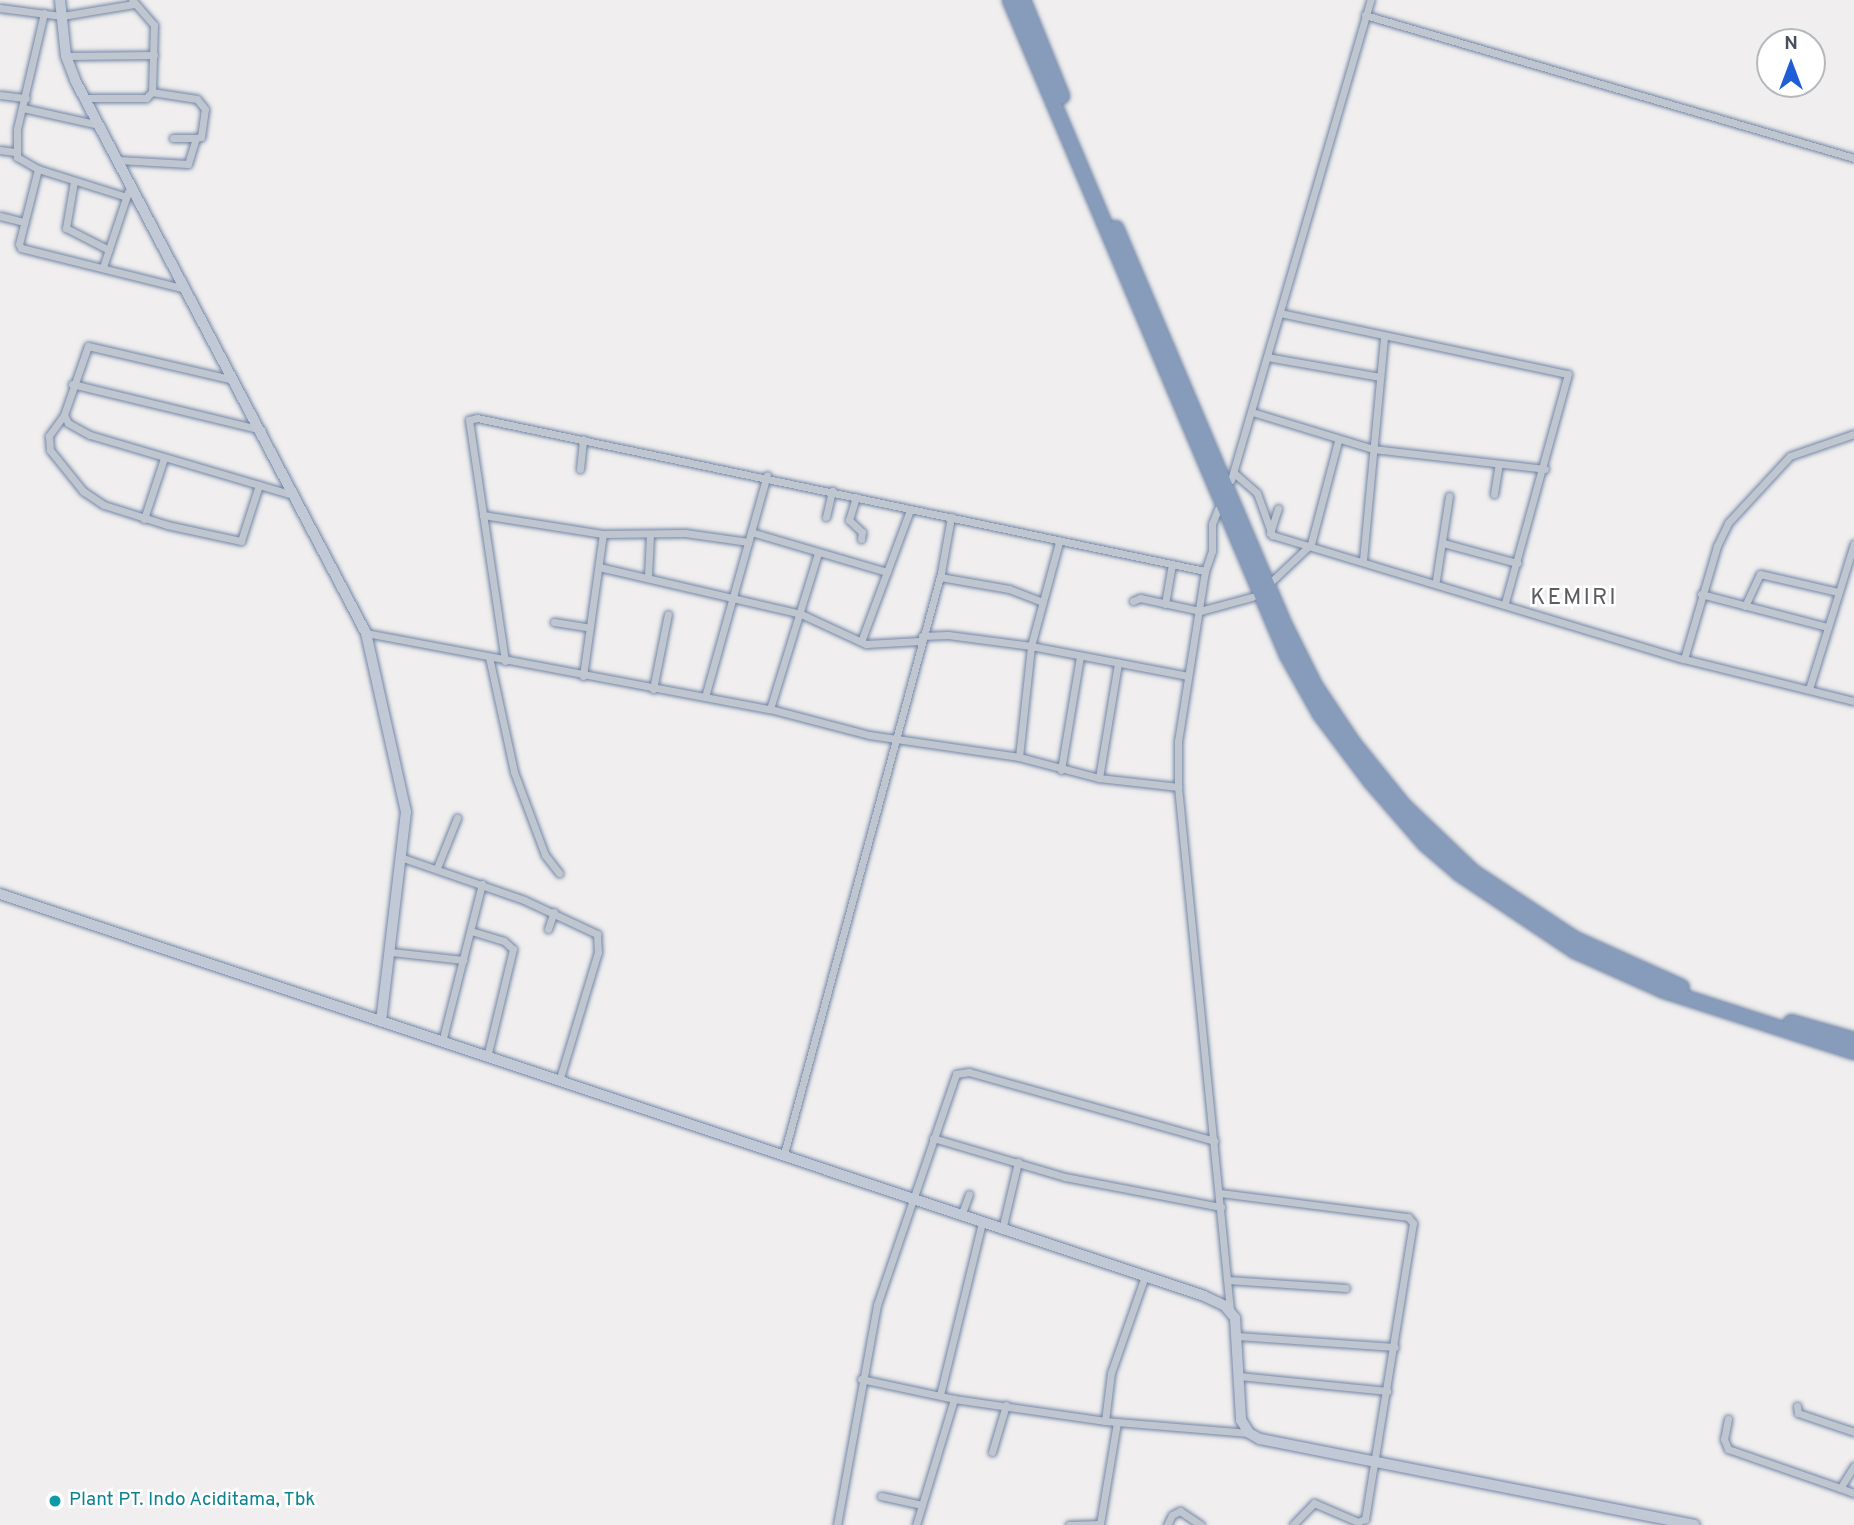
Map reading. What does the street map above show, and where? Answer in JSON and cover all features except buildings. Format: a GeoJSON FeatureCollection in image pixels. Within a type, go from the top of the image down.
{"type":"FeatureCollection","features":[{"type":"Feature","properties":{"kind":"highway"},"geometry":{"type":"LineString","coordinates":[[1010,0],[1287,655],[1320,714],[1371,782],[1425,844],[1460,874],[1575,951],[1662,990],[1854,1052]]}},
{"type":"Feature","properties":{"kind":"highway"},"geometry":{"type":"LineString","coordinates":[[1023,0],[1286,628],[1315,685],[1377,773],[1448,852],[1575,939],[1694,992],[1854,1040]]}},
{"type":"Feature","properties":{"kind":"street"},"geometry":{"type":"LineString","coordinates":[[10,0],[4,9],[62,16],[133,2],[154,25],[152,92],[146,98],[84,98]]}},
{"type":"Feature","properties":{"kind":"street"},"geometry":{"type":"LineString","coordinates":[[60,0],[66,56],[84,98],[236,380],[366,633],[405,803],[403,858],[381,1022]]}},
{"type":"Feature","properties":{"kind":"street"},"geometry":{"type":"LineString","coordinates":[[1269,533],[1258,493],[1233,476],[1370,0]]}},
{"type":"Feature","properties":{"kind":"street"},"geometry":{"type":"LineString","coordinates":[[44,13],[15,152],[20,161],[37,169],[127,197]]}},
{"type":"Feature","properties":{"kind":"street"},"geometry":{"type":"LineString","coordinates":[[1365,15],[1854,158]]}},
{"type":"Feature","properties":{"kind":"street"},"geometry":{"type":"LineString","coordinates":[[66,56],[154,55]]}},
{"type":"Feature","properties":{"kind":"street"},"geometry":{"type":"LineString","coordinates":[[152,92],[204,102],[201,137],[173,138]]}},
{"type":"Feature","properties":{"kind":"street"},"geometry":{"type":"LineString","coordinates":[[0,95],[26,98]]}},
{"type":"Feature","properties":{"kind":"street"},"geometry":{"type":"LineString","coordinates":[[23,108],[99,125]]}},
{"type":"Feature","properties":{"kind":"street"},"geometry":{"type":"LineString","coordinates":[[118,160],[188,164],[196,138]]}},
{"type":"Feature","properties":{"kind":"street"},"geometry":{"type":"LineString","coordinates":[[0,150],[15,152]]}},
{"type":"Feature","properties":{"kind":"street"},"geometry":{"type":"LineString","coordinates":[[37,169],[24,222],[21,248],[187,289]]}},
{"type":"Feature","properties":{"kind":"street"},"geometry":{"type":"LineString","coordinates":[[74,181],[66,228],[109,250]]}},
{"type":"Feature","properties":{"kind":"street"},"geometry":{"type":"LineString","coordinates":[[103,267],[130,185]]}},
{"type":"Feature","properties":{"kind":"street"},"geometry":{"type":"LineString","coordinates":[[0,216],[24,222]]}},
{"type":"Feature","properties":{"kind":"street"},"geometry":{"type":"LineString","coordinates":[[1280,313],[1384,338],[1567,373],[1545,469],[1505,602]]}},
{"type":"Feature","properties":{"kind":"street"},"geometry":{"type":"LineString","coordinates":[[1363,560],[1384,338]]}},
{"type":"Feature","properties":{"kind":"street"},"geometry":{"type":"LineString","coordinates":[[236,380],[95,345],[85,348],[64,415],[48,441],[53,456],[89,497],[144,519],[242,541],[259,485]]}},
{"type":"Feature","properties":{"kind":"street"},"geometry":{"type":"LineString","coordinates":[[1267,357],[1380,377]]}},
{"type":"Feature","properties":{"kind":"street"},"geometry":{"type":"LineString","coordinates":[[72,384],[262,430]]}},
{"type":"Feature","properties":{"kind":"street"},"geometry":{"type":"LineString","coordinates":[[1252,411],[1338,441],[1373,449],[1545,469]]}},
{"type":"Feature","properties":{"kind":"street"},"geometry":{"type":"LineString","coordinates":[[64,415],[68,423],[90,435],[297,496]]}},
{"type":"Feature","properties":{"kind":"street"},"geometry":{"type":"LineString","coordinates":[[503,660],[469,420],[487,418],[767,475],[909,510],[1205,571]]}},
{"type":"Feature","properties":{"kind":"street"},"geometry":{"type":"LineString","coordinates":[[1684,659],[1701,594],[1721,535],[1774,471],[1803,449],[1854,434]]}},
{"type":"Feature","properties":{"kind":"street"},"geometry":{"type":"LineString","coordinates":[[580,469],[583,439]]}},
{"type":"Feature","properties":{"kind":"street"},"geometry":{"type":"LineString","coordinates":[[1273,580],[1311,544],[1319,500],[1338,441]]}},
{"type":"Feature","properties":{"kind":"street"},"geometry":{"type":"LineString","coordinates":[[144,519],[164,458]]}},
{"type":"Feature","properties":{"kind":"street"},"geometry":{"type":"LineString","coordinates":[[1494,494],[1499,464]]}},
{"type":"Feature","properties":{"kind":"street"},"geometry":{"type":"LineString","coordinates":[[705,697],[767,475]]}},
{"type":"Feature","properties":{"kind":"street"},"geometry":{"type":"LineString","coordinates":[[826,517],[832,491]]}},
{"type":"Feature","properties":{"kind":"street"},"geometry":{"type":"LineString","coordinates":[[1436,580],[1449,496]]}},
{"type":"Feature","properties":{"kind":"street"},"geometry":{"type":"LineString","coordinates":[[856,497],[849,520],[862,532],[861,539]]}},
{"type":"Feature","properties":{"kind":"street"},"geometry":{"type":"LineString","coordinates":[[1269,533],[1278,508]]}},
{"type":"Feature","properties":{"kind":"street"},"geometry":{"type":"LineString","coordinates":[[1218,509],[1205,571],[1178,741],[1178,787],[1230,1310],[1237,1336],[1241,1420],[1249,1433]]}},
{"type":"Feature","properties":{"kind":"street"},"geometry":{"type":"LineString","coordinates":[[862,639],[909,510]]}},
{"type":"Feature","properties":{"kind":"street"},"geometry":{"type":"LineString","coordinates":[[483,515],[603,534],[685,533],[748,542]]}},
{"type":"Feature","properties":{"kind":"street"},"geometry":{"type":"LineString","coordinates":[[784,1154],[893,739],[940,577],[951,517]]}},
{"type":"Feature","properties":{"kind":"street"},"geometry":{"type":"LineString","coordinates":[[751,532],[887,572]]}},
{"type":"Feature","properties":{"kind":"street"},"geometry":{"type":"LineString","coordinates":[[1269,533],[1436,580],[1684,659],[1854,701]]}},
{"type":"Feature","properties":{"kind":"street"},"geometry":{"type":"LineString","coordinates":[[583,676],[603,534]]}},
{"type":"Feature","properties":{"kind":"street"},"geometry":{"type":"LineString","coordinates":[[648,576],[650,535]]}},
{"type":"Feature","properties":{"kind":"street"},"geometry":{"type":"LineString","coordinates":[[1019,757],[1031,646],[1059,542]]}},
{"type":"Feature","properties":{"kind":"street"},"geometry":{"type":"LineString","coordinates":[[1443,543],[1517,564]]}},
{"type":"Feature","properties":{"kind":"street"},"geometry":{"type":"LineString","coordinates":[[1809,689],[1838,592],[1850,571],[1854,544]]}},
{"type":"Feature","properties":{"kind":"street"},"geometry":{"type":"LineString","coordinates":[[770,709],[818,553]]}},
{"type":"Feature","properties":{"kind":"street"},"geometry":{"type":"LineString","coordinates":[[1164,604],[1172,564]]}},
{"type":"Feature","properties":{"kind":"street"},"geometry":{"type":"LineString","coordinates":[[599,567],[733,595],[801,614],[862,639],[866,644],[888,645],[948,635],[1031,646],[1188,676]]}},
{"type":"Feature","properties":{"kind":"street"},"geometry":{"type":"LineString","coordinates":[[1745,606],[1760,574],[1838,592]]}},
{"type":"Feature","properties":{"kind":"street"},"geometry":{"type":"LineString","coordinates":[[940,577],[1009,589],[1043,602]]}},
{"type":"Feature","properties":{"kind":"street"},"geometry":{"type":"LineString","coordinates":[[1701,594],[1828,627]]}},
{"type":"Feature","properties":{"kind":"street"},"geometry":{"type":"LineString","coordinates":[[1133,601],[1140,598],[1200,611],[1252,597]]}},
{"type":"Feature","properties":{"kind":"street"},"geometry":{"type":"LineString","coordinates":[[653,689],[668,614]]}},
{"type":"Feature","properties":{"kind":"street"},"geometry":{"type":"LineString","coordinates":[[554,622],[590,628]]}},
{"type":"Feature","properties":{"kind":"street"},"geometry":{"type":"LineString","coordinates":[[366,633],[583,676],[770,709],[893,739],[1019,757],[1060,770],[1100,778],[1178,787]]}},
{"type":"Feature","properties":{"kind":"street"},"geometry":{"type":"LineString","coordinates":[[1060,770],[1080,657]]}},
{"type":"Feature","properties":{"kind":"street"},"geometry":{"type":"LineString","coordinates":[[491,658],[514,772],[545,855],[559,873]]}},
{"type":"Feature","properties":{"kind":"street"},"geometry":{"type":"LineString","coordinates":[[1100,778],[1118,663]]}},
{"type":"Feature","properties":{"kind":"street"},"geometry":{"type":"LineString","coordinates":[[437,867],[457,818]]}},
{"type":"Feature","properties":{"kind":"street"},"geometry":{"type":"LineString","coordinates":[[403,858],[437,867],[592,929],[600,944],[559,1081]]}},
{"type":"Feature","properties":{"kind":"street"},"geometry":{"type":"LineString","coordinates":[[442,1042],[482,884]]}},
{"type":"Feature","properties":{"kind":"street"},"geometry":{"type":"LineString","coordinates":[[0,894],[1145,1276],[1204,1296],[1230,1310]]}},
{"type":"Feature","properties":{"kind":"street"},"geometry":{"type":"LineString","coordinates":[[548,929],[554,912]]}},
{"type":"Feature","properties":{"kind":"street"},"geometry":{"type":"LineString","coordinates":[[471,931],[509,943],[513,949],[487,1057]]}},
{"type":"Feature","properties":{"kind":"street"},"geometry":{"type":"LineString","coordinates":[[391,951],[464,960]]}},
{"type":"Feature","properties":{"kind":"street"},"geometry":{"type":"LineString","coordinates":[[837,1525],[861,1379],[877,1305],[914,1200],[950,1084],[962,1072],[1215,1141]]}},
{"type":"Feature","properties":{"kind":"street"},"geometry":{"type":"LineString","coordinates":[[933,1138],[1065,1177],[1221,1207]]}},
{"type":"Feature","properties":{"kind":"street"},"geometry":{"type":"LineString","coordinates":[[1002,1230],[1018,1162]]}},
{"type":"Feature","properties":{"kind":"street"},"geometry":{"type":"LineString","coordinates":[[1220,1193],[1412,1219],[1395,1348],[1364,1521],[1314,1503],[1293,1525]]}},
{"type":"Feature","properties":{"kind":"street"},"geometry":{"type":"LineString","coordinates":[[961,1216],[969,1194]]}},
{"type":"Feature","properties":{"kind":"street"},"geometry":{"type":"LineString","coordinates":[[940,1395],[982,1223]]}},
{"type":"Feature","properties":{"kind":"street"},"geometry":{"type":"LineString","coordinates":[[1105,1421],[1111,1373],[1145,1276]]}},
{"type":"Feature","properties":{"kind":"street"},"geometry":{"type":"LineString","coordinates":[[1228,1280],[1346,1288]]}},
{"type":"Feature","properties":{"kind":"street"},"geometry":{"type":"LineString","coordinates":[[1237,1336],[1395,1348]]}},
{"type":"Feature","properties":{"kind":"street"},"geometry":{"type":"LineString","coordinates":[[1239,1376],[1387,1391]]}},
{"type":"Feature","properties":{"kind":"street"},"geometry":{"type":"LineString","coordinates":[[861,1379],[954,1399],[1105,1421],[1249,1433],[1695,1525]]}},
{"type":"Feature","properties":{"kind":"street"},"geometry":{"type":"LineString","coordinates":[[916,1525],[954,1399]]}},
{"type":"Feature","properties":{"kind":"street"},"geometry":{"type":"LineString","coordinates":[[992,1452],[1006,1405]]}},
{"type":"Feature","properties":{"kind":"street"},"geometry":{"type":"LineString","coordinates":[[1797,1406],[1798,1413],[1854,1432]]}},
{"type":"Feature","properties":{"kind":"street"},"geometry":{"type":"LineString","coordinates":[[1728,1419],[1724,1439],[1728,1449],[1854,1493]]}},
{"type":"Feature","properties":{"kind":"street"},"geometry":{"type":"LineString","coordinates":[[1069,1525],[1100,1525],[1117,1422]]}},
{"type":"Feature","properties":{"kind":"street"},"geometry":{"type":"LineString","coordinates":[[1840,1488],[1854,1466]]}},
{"type":"Feature","properties":{"kind":"street"},"geometry":{"type":"LineString","coordinates":[[881,1496],[922,1505]]}},
{"type":"Feature","properties":{"kind":"street"},"geometry":{"type":"LineString","coordinates":[[1167,1525],[1172,1515],[1180,1511],[1201,1525]]}},
{"type":"Feature","properties":{"kind":"place","name":"Plant PT. Indo Aciditama, Tbk"},"geometry":{"type":"Point","coordinates":[55,1501]}},
{"type":"Feature","properties":{"kind":"district","name":"KEMIRI"},"geometry":{"type":"Point","coordinates":[1574,599]}}]}
